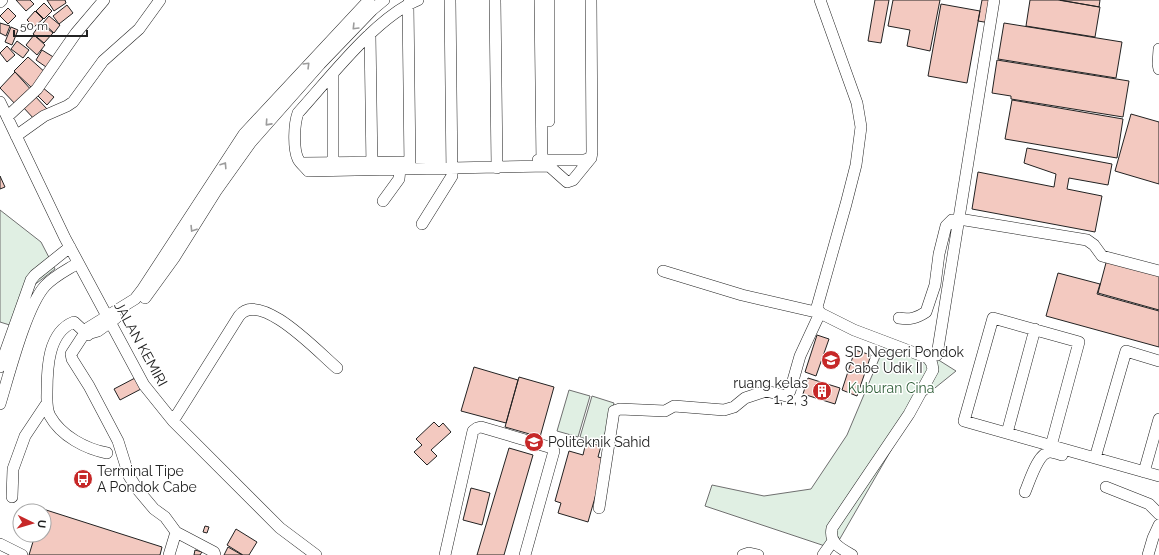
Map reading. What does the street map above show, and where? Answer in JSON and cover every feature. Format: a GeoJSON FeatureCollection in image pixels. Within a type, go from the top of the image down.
{"type":"FeatureCollection","features":[{"type":"Feature","properties":{"kind":"street"},"geometry":{"type":"LineString","coordinates":[[7,117],[37,89],[76,33],[104,0]]}},
{"type":"Feature","properties":{"kind":"street"},"geometry":{"type":"LineString","coordinates":[[16,136],[44,116],[68,106],[73,102],[103,61],[139,29],[160,0]]}},
{"type":"Feature","properties":{"kind":"street"},"geometry":{"type":"LineString","coordinates":[[109,319],[135,299],[142,290],[244,134],[369,0]]}},
{"type":"Feature","properties":{"kind":"street"},"geometry":{"type":"LineString","coordinates":[[215,555],[214,552],[176,532],[164,517],[154,509],[131,480],[118,441],[89,386],[72,359],[72,350],[86,334],[93,323],[109,319],[138,305],[149,293],[174,258],[216,191],[251,142],[320,64],[372,10],[384,0]]}},
{"type":"Feature","properties":{"kind":"street"},"geometry":{"type":"LineString","coordinates":[[418,0],[408,4],[370,34],[298,113],[295,123],[296,154],[298,160],[302,163],[333,167],[407,167],[546,163],[584,160],[591,158]]}},
{"type":"Feature","properties":{"kind":"street"},"geometry":{"type":"LineString","coordinates":[[422,224],[451,180],[453,165],[450,0]]}},
{"type":"Feature","properties":{"kind":"street"},"geometry":{"type":"LineString","coordinates":[[495,0],[497,165]]}},
{"type":"Feature","properties":{"kind":"street"},"geometry":{"type":"LineString","coordinates":[[540,0],[546,163],[567,182],[573,180],[591,158],[592,152],[590,0]]}},
{"type":"Feature","properties":{"kind":"street"},"geometry":{"type":"LineString","coordinates":[[546,163],[549,0]]}},
{"type":"Feature","properties":{"kind":"street"},"geometry":{"type":"LineString","coordinates":[[599,508],[614,412],[620,409],[665,411],[674,406],[724,410],[732,408],[745,398],[766,391],[786,396],[790,391],[800,356],[820,313],[817,303],[846,204],[857,158],[861,127],[857,103],[820,0]]}},
{"type":"Feature","properties":{"kind":"street"},"geometry":{"type":"LineString","coordinates":[[937,355],[994,0]]}},
{"type":"Feature","properties":{"kind":"street"},"geometry":{"type":"LineString","coordinates":[[383,201],[407,167],[408,4]]}},
{"type":"Feature","properties":{"kind":"street"},"geometry":{"type":"LineString","coordinates":[[370,34],[372,166]]}},
{"type":"Feature","properties":{"kind":"street"},"geometry":{"type":"LineString","coordinates":[[1159,49],[1159,69]]}},
{"type":"Feature","properties":{"kind":"street"},"geometry":{"type":"LineString","coordinates":[[333,75],[333,167]]}},
{"type":"Feature","properties":{"kind":"street","name":"JALAN KEMIRI"},"geometry":{"type":"LineString","coordinates":[[0,102],[78,263],[144,385],[173,421],[280,528],[316,555]]}},
{"type":"Feature","properties":{"kind":"street"},"geometry":{"type":"LineString","coordinates":[[899,318],[907,320],[916,318],[926,312],[935,285],[939,254],[946,226],[952,220],[959,219],[1087,240],[1094,245],[1102,256],[1159,271]]}},
{"type":"Feature","properties":{"kind":"street"},"geometry":{"type":"LineString","coordinates":[[0,367],[31,280],[35,275],[70,247]]}},
{"type":"Feature","properties":{"kind":"street"},"geometry":{"type":"LineString","coordinates":[[0,404],[26,325],[38,297],[50,281],[78,263]]}},
{"type":"Feature","properties":{"kind":"street"},"geometry":{"type":"LineString","coordinates":[[663,271],[742,295],[820,313],[854,330],[928,358],[932,364],[933,370],[909,414],[832,528],[830,534],[833,541],[839,548],[852,555]]}},
{"type":"Feature","properties":{"kind":"street"},"geometry":{"type":"LineString","coordinates":[[173,421],[239,316],[248,309],[255,308],[276,316],[337,368]]}},
{"type":"Feature","properties":{"kind":"street"},"geometry":{"type":"LineString","coordinates":[[1051,446],[1080,342],[993,318],[964,421],[1051,446],[1159,476]]}},
{"type":"Feature","properties":{"kind":"street"},"geometry":{"type":"LineString","coordinates":[[86,334],[74,322],[67,325],[61,331],[50,350],[47,378],[47,403],[50,415],[62,431],[95,451],[107,453]]}},
{"type":"Feature","properties":{"kind":"street"},"geometry":{"type":"LineString","coordinates":[[1007,433],[1035,329]]}},
{"type":"Feature","properties":{"kind":"street"},"geometry":{"type":"LineString","coordinates":[[1095,458],[1126,351],[1159,361]]}},
{"type":"Feature","properties":{"kind":"street"},"geometry":{"type":"LineString","coordinates":[[12,497],[13,469],[25,436],[47,403]]}},
{"type":"Feature","properties":{"kind":"street"},"geometry":{"type":"LineString","coordinates":[[1144,472],[1159,419]]}},
{"type":"Feature","properties":{"kind":"street"},"geometry":{"type":"LineString","coordinates":[[445,555],[473,431],[477,428],[552,448],[554,451],[525,555]]}},
{"type":"Feature","properties":{"kind":"street"},"geometry":{"type":"LineString","coordinates":[[1025,492],[1038,461],[1045,454],[1050,452],[1159,483]]}},
{"type":"Feature","properties":{"kind":"street"},"geometry":{"type":"LineString","coordinates":[[1106,487],[1149,504],[1159,514]]}},
{"type":"Feature","properties":{"kind":"street"},"geometry":{"type":"LineString","coordinates":[[1148,555],[1153,538],[1159,526]]}},
{"type":"Feature","properties":{"kind":"street"},"geometry":{"type":"LineString","coordinates":[[169,555],[176,532]]}},
{"type":"Feature","properties":{"kind":"street"},"geometry":{"type":"LineString","coordinates":[[823,555],[833,541]]}},
{"type":"Feature","properties":{"kind":"street"},"geometry":{"type":"LineString","coordinates":[[0,544],[22,555]]}},
{"type":"Feature","properties":{"kind":"street"},"geometry":{"type":"LineString","coordinates":[[743,555],[749,553],[758,555]]}},
{"type":"Feature","properties":{"kind":"green space"},"geometry":{"type":"Polygon","coordinates":[[[0,210],[41,242],[55,269],[33,286],[16,327],[0,322],[0,210]]]}},
{"type":"Feature","properties":{"kind":"green space","name":"Kuburan Cina"},"geometry":{"type":"Polygon","coordinates":[[[887,340],[929,354],[956,371],[920,400],[834,549],[705,506],[712,485],[764,496],[811,489],[847,435],[887,340]]]}},
{"type":"Feature","properties":{"kind":"green space"},"geometry":{"type":"Polygon","coordinates":[[[569,390],[590,396],[578,437],[557,431],[569,390]]]}},
{"type":"Feature","properties":{"kind":"green space"},"geometry":{"type":"Polygon","coordinates":[[[592,396],[614,403],[602,444],[580,437],[592,396]]]}},
{"type":"Feature","properties":{"kind":"building"},"geometry":{"type":"Polygon","coordinates":[[[16,0],[30,0],[34,4],[26,11],[16,0]]]}},
{"type":"Feature","properties":{"kind":"building"},"geometry":{"type":"Polygon","coordinates":[[[47,0],[65,0],[66,3],[54,11],[47,0]]]}},
{"type":"Feature","properties":{"kind":"building"},"geometry":{"type":"Polygon","coordinates":[[[875,0],[889,0],[881,43],[868,41],[875,0]]]}},
{"type":"Feature","properties":{"kind":"building"},"geometry":{"type":"Polygon","coordinates":[[[893,0],[940,0],[930,51],[907,46],[910,30],[888,26],[893,0]]]}},
{"type":"Feature","properties":{"kind":"building"},"geometry":{"type":"Polygon","coordinates":[[[982,0],[994,0],[990,23],[978,21],[982,0]]]}},
{"type":"Feature","properties":{"kind":"building"},"geometry":{"type":"Polygon","coordinates":[[[1030,0],[1058,0],[1100,7],[1095,37],[1026,26],[1030,0]]]}},
{"type":"Feature","properties":{"kind":"building"},"geometry":{"type":"Polygon","coordinates":[[[1060,0],[1100,0],[1099,7],[1060,0]]]}},
{"type":"Feature","properties":{"kind":"building"},"geometry":{"type":"Polygon","coordinates":[[[44,3],[52,11],[44,19],[36,11],[44,3]]]}},
{"type":"Feature","properties":{"kind":"building"},"geometry":{"type":"Polygon","coordinates":[[[941,4],[980,11],[967,83],[928,76],[941,4]]]}},
{"type":"Feature","properties":{"kind":"building"},"geometry":{"type":"Polygon","coordinates":[[[67,5],[73,13],[59,24],[53,16],[67,5]]]}},
{"type":"Feature","properties":{"kind":"building"},"geometry":{"type":"Polygon","coordinates":[[[8,8],[16,16],[8,24],[0,16],[8,8]]]}},
{"type":"Feature","properties":{"kind":"building"},"geometry":{"type":"Polygon","coordinates":[[[35,11],[43,19],[34,27],[27,20],[35,11]]]}},
{"type":"Feature","properties":{"kind":"building"},"geometry":{"type":"Polygon","coordinates":[[[49,16],[60,25],[54,33],[43,23],[49,16]]]}},
{"type":"Feature","properties":{"kind":"building"},"geometry":{"type":"Polygon","coordinates":[[[0,23],[10,26],[6,36],[0,33],[0,23]]]}},
{"type":"Feature","properties":{"kind":"building"},"geometry":{"type":"Polygon","coordinates":[[[41,23],[53,33],[44,43],[33,34],[41,23]]]}},
{"type":"Feature","properties":{"kind":"building"},"geometry":{"type":"Polygon","coordinates":[[[1004,23],[1122,42],[1116,78],[998,59],[1004,23]]]}},
{"type":"Feature","properties":{"kind":"building"},"geometry":{"type":"Polygon","coordinates":[[[11,27],[18,30],[12,45],[5,42],[11,27]]]}},
{"type":"Feature","properties":{"kind":"building"},"geometry":{"type":"Polygon","coordinates":[[[34,35],[45,45],[37,55],[26,45],[34,35]]]}},
{"type":"Feature","properties":{"kind":"building"},"geometry":{"type":"Polygon","coordinates":[[[17,41],[29,50],[23,58],[11,49],[17,41]]]}},
{"type":"Feature","properties":{"kind":"building"},"geometry":{"type":"Polygon","coordinates":[[[7,46],[15,55],[7,62],[0,53],[7,46]]]}},
{"type":"Feature","properties":{"kind":"building"},"geometry":{"type":"Polygon","coordinates":[[[42,50],[55,58],[49,69],[36,60],[42,50]]]}},
{"type":"Feature","properties":{"kind":"building"},"geometry":{"type":"Polygon","coordinates":[[[28,57],[47,74],[33,89],[14,71],[28,57]]]}},
{"type":"Feature","properties":{"kind":"building"},"geometry":{"type":"Polygon","coordinates":[[[997,60],[1129,81],[1123,117],[1011,99],[1011,96],[992,93],[997,60]]]}},
{"type":"Feature","properties":{"kind":"building"},"geometry":{"type":"Polygon","coordinates":[[[15,72],[33,92],[18,107],[0,88],[15,72]]]}},
{"type":"Feature","properties":{"kind":"building"},"geometry":{"type":"Polygon","coordinates":[[[42,87],[54,97],[47,105],[36,94],[42,87]]]}},
{"type":"Feature","properties":{"kind":"building"},"geometry":{"type":"Polygon","coordinates":[[[34,95],[47,109],[35,120],[22,106],[34,95]]]}},
{"type":"Feature","properties":{"kind":"building"},"geometry":{"type":"Polygon","coordinates":[[[1012,100],[1123,119],[1117,158],[1005,139],[1012,100]]]}},
{"type":"Feature","properties":{"kind":"building"},"geometry":{"type":"Polygon","coordinates":[[[1131,114],[1159,122],[1159,184],[1115,171],[1131,114]]]}},
{"type":"Feature","properties":{"kind":"building"},"geometry":{"type":"Polygon","coordinates":[[[1027,148],[1112,164],[1108,185],[1069,178],[1067,189],[1102,196],[1095,232],[972,209],[978,172],[1054,187],[1056,174],[1024,163],[1027,148]]]}},
{"type":"Feature","properties":{"kind":"building"},"geometry":{"type":"Polygon","coordinates":[[[0,176],[5,187],[0,189],[0,176]]]}},
{"type":"Feature","properties":{"kind":"building"},"geometry":{"type":"Polygon","coordinates":[[[1107,259],[1159,274],[1159,310],[1098,293],[1107,259]]]}},
{"type":"Feature","properties":{"kind":"building"},"geometry":{"type":"Polygon","coordinates":[[[1058,273],[1100,284],[1097,294],[1159,311],[1159,347],[1046,316],[1058,273]]]}},
{"type":"Feature","properties":{"kind":"building"},"geometry":{"type":"Polygon","coordinates":[[[817,335],[829,339],[816,376],[805,372],[817,335]]]}},
{"type":"Feature","properties":{"kind":"building"},"geometry":{"type":"Polygon","coordinates":[[[855,350],[871,355],[857,396],[842,390],[855,350]]]}},
{"type":"Feature","properties":{"kind":"building"},"geometry":{"type":"Polygon","coordinates":[[[474,367],[518,380],[506,423],[461,411],[474,367]]]}},
{"type":"Feature","properties":{"kind":"building"},"geometry":{"type":"Polygon","coordinates":[[[519,377],[554,387],[540,437],[505,427],[519,377]]]}},
{"type":"Feature","properties":{"kind":"building"},"geometry":{"type":"Polygon","coordinates":[[[135,378],[141,389],[120,400],[114,389],[135,378]]]}},
{"type":"Feature","properties":{"kind":"building","name":"ruang kelas 1, 2, 3"},"geometry":{"type":"Polygon","coordinates":[[[808,378],[840,388],[835,404],[803,394],[808,378]]]}},
{"type":"Feature","properties":{"kind":"building"},"geometry":{"type":"Polygon","coordinates":[[[434,422],[439,427],[443,423],[451,432],[431,450],[437,456],[427,465],[414,452],[422,445],[416,439],[434,422]]]}},
{"type":"Feature","properties":{"kind":"building"},"geometry":{"type":"Polygon","coordinates":[[[586,442],[601,446],[598,457],[606,459],[588,522],[558,513],[561,503],[555,501],[569,451],[583,455],[586,442]]]}},
{"type":"Feature","properties":{"kind":"building"},"geometry":{"type":"Polygon","coordinates":[[[509,448],[533,455],[504,555],[477,555],[509,448]]]}},
{"type":"Feature","properties":{"kind":"building"},"geometry":{"type":"Polygon","coordinates":[[[471,488],[490,493],[482,525],[463,520],[471,488]]]}},
{"type":"Feature","properties":{"kind":"building"},"geometry":{"type":"Polygon","coordinates":[[[52,512],[162,547],[160,555],[29,555],[33,543],[52,543],[52,512]]]}},
{"type":"Feature","properties":{"kind":"building"},"geometry":{"type":"Polygon","coordinates":[[[205,526],[209,527],[207,533],[203,532],[205,526]]]}},
{"type":"Feature","properties":{"kind":"building"},"geometry":{"type":"Polygon","coordinates":[[[236,529],[257,542],[249,555],[243,555],[227,545],[236,529]]]}},
{"type":"Feature","properties":{"kind":"building"},"geometry":{"type":"Polygon","coordinates":[[[228,547],[242,555],[224,555],[228,547]]]}},
{"type":"Feature","properties":{"kind":"building"},"geometry":{"type":"Polygon","coordinates":[[[195,550],[202,552],[200,555],[194,555],[195,550]]]}},
{"type":"Feature","properties":{"kind":"place","name":"SD Negeri Pondok Cabe Udik II"},"geometry":{"type":"Point","coordinates":[831,360]}},
{"type":"Feature","properties":{"kind":"place","name":"ruang kelas 1, 2, 3"},"geometry":{"type":"Point","coordinates":[822,391]}},
{"type":"Feature","properties":{"kind":"place","name":"Politeknik Sahid"},"geometry":{"type":"Point","coordinates":[534,442]}},
{"type":"Feature","properties":{"kind":"place","name":"Terminal Tipe A Pondok Cabe"},"geometry":{"type":"Point","coordinates":[83,479]}}]}
